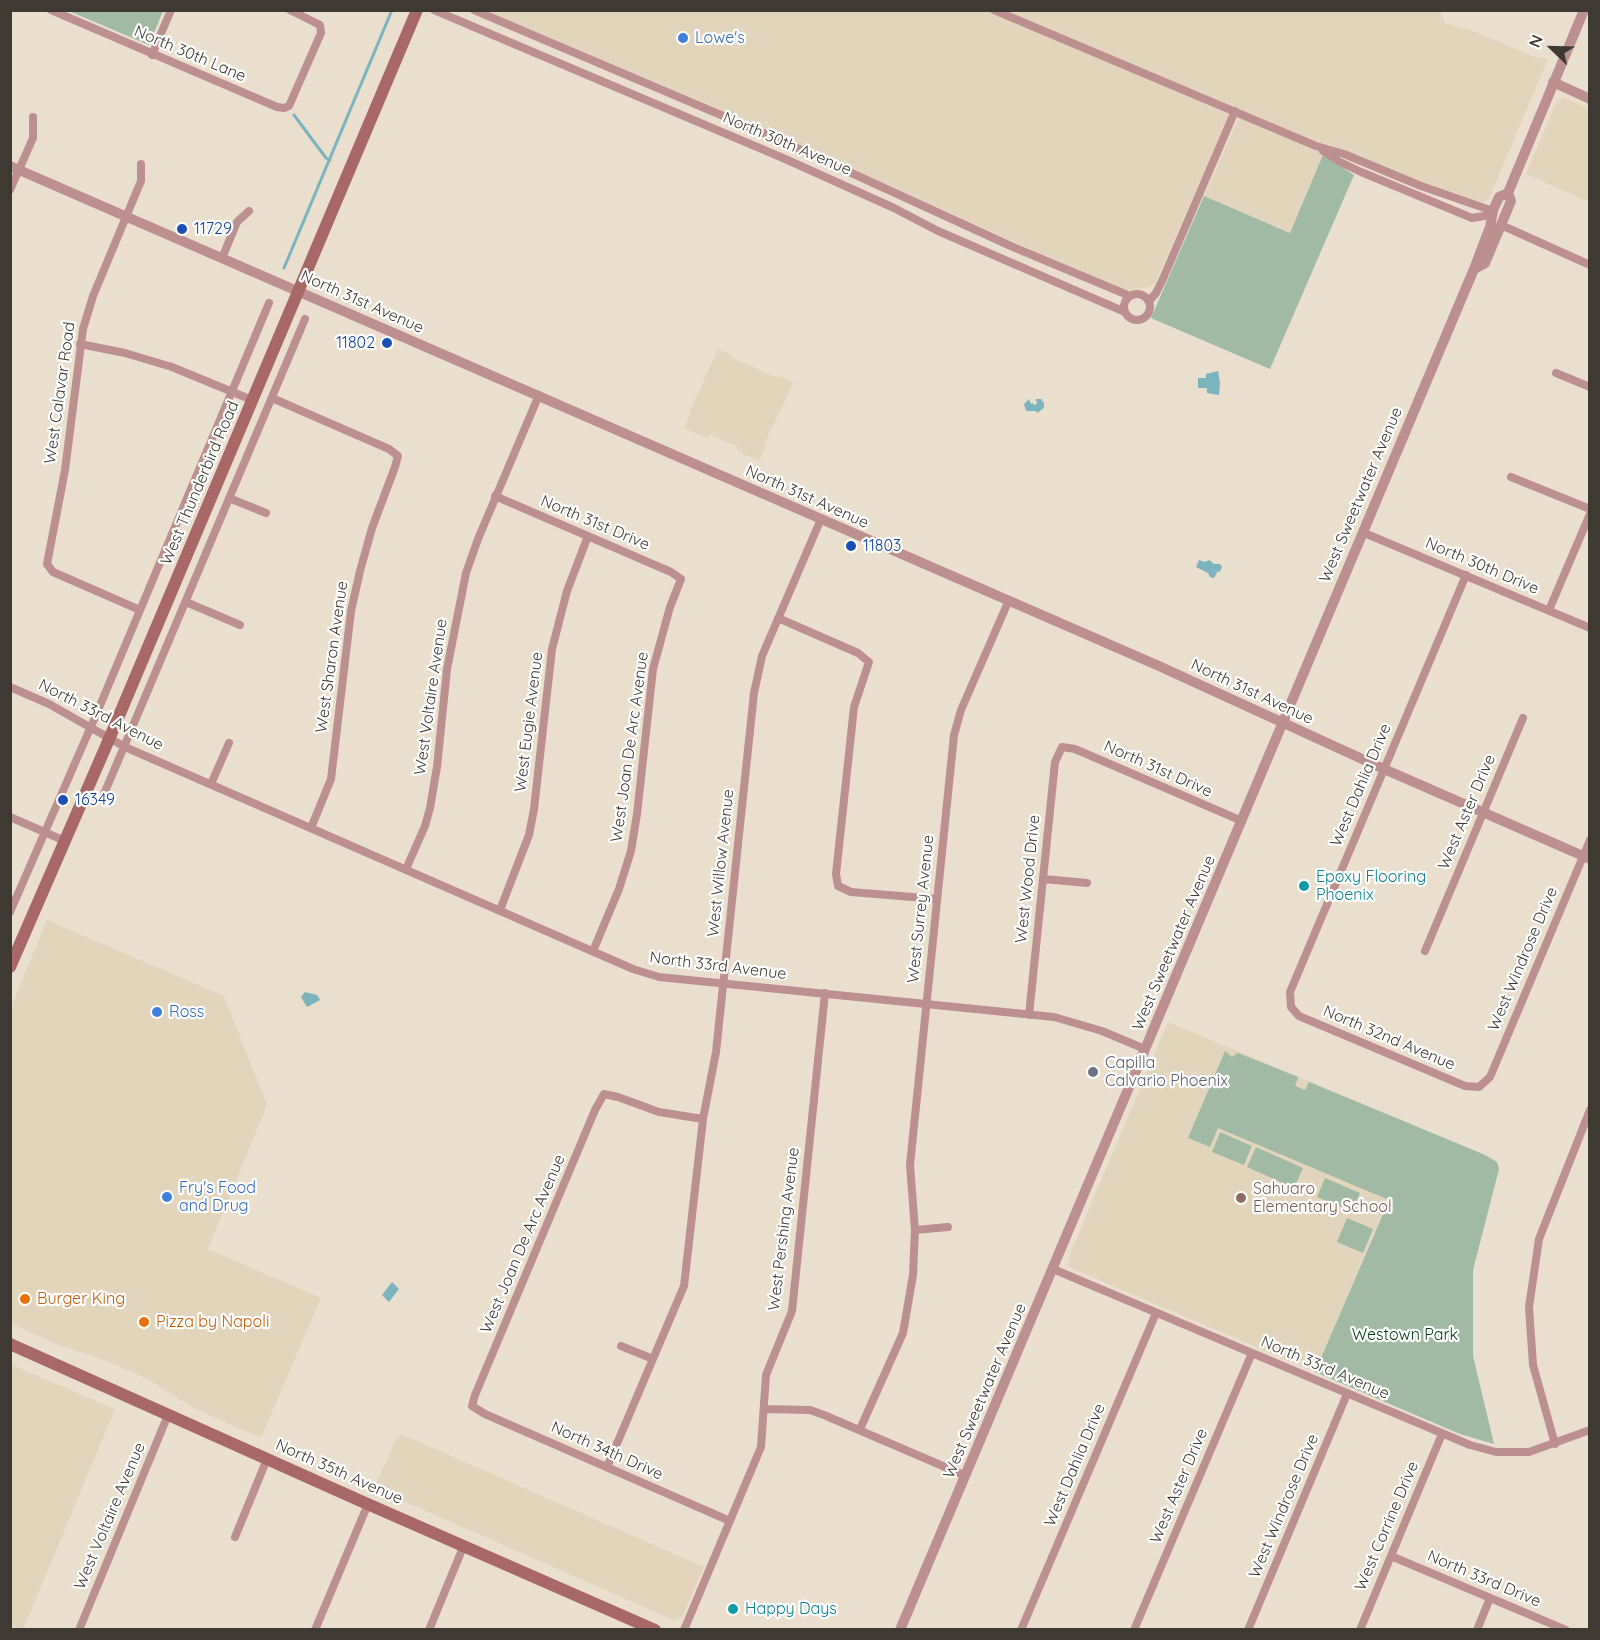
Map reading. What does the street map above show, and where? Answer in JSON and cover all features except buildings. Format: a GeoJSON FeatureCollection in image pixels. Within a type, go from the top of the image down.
{"type":"FeatureCollection","features":[{"type":"Feature","properties":{"kind":"main road","name":"West Thunderbird Road"},"geometry":{"type":"LineString","coordinates":[[10,966],[14,947],[65,841],[110,737],[417,10]]}},
{"type":"Feature","properties":{"kind":"main road","name":"North 35th Avenue"},"geometry":{"type":"LineString","coordinates":[[10,1344],[655,1629]]}},
{"type":"Feature","properties":{"kind":"street","name":"North 30th Lane"},"geometry":{"type":"LineString","coordinates":[[51,10],[152,55],[284,108],[289,106],[321,33],[320,25],[290,10]]}},
{"type":"Feature","properties":{"kind":"street"},"geometry":{"type":"LineString","coordinates":[[152,55],[171,10]]}},
{"type":"Feature","properties":{"kind":"street","name":"North 30th Avenue"},"geometry":{"type":"LineString","coordinates":[[434,10],[894,207],[938,231],[1125,312],[1133,319],[1143,319],[1150,311],[1149,301],[1139,294],[1130,296],[1013,247],[775,138],[474,10]]}},
{"type":"Feature","properties":{"kind":"street"},"geometry":{"type":"LineString","coordinates":[[994,10],[1316,146],[1344,154],[1421,186],[1493,211],[1492,227],[1590,265]]}},
{"type":"Feature","properties":{"kind":"street","name":"West Sweetwater Avenue"},"geometry":{"type":"LineString","coordinates":[[900,1629],[1474,268],[1474,257],[1509,197],[1553,82],[1584,10]]}},
{"type":"Feature","properties":{"kind":"street"},"geometry":{"type":"LineString","coordinates":[[1553,82],[1590,99]]}},
{"type":"Feature","properties":{"kind":"street"},"geometry":{"type":"LineString","coordinates":[[1149,301],[1162,281],[1235,111]]}},
{"type":"Feature","properties":{"kind":"street"},"geometry":{"type":"LineString","coordinates":[[10,190],[15,168],[33,138],[33,117]]}},
{"type":"Feature","properties":{"kind":"street","name":"West Calavar Road"},"geometry":{"type":"LineString","coordinates":[[140,610],[53,572],[46,564],[65,470],[80,345],[90,304],[141,181],[141,164]]}},
{"type":"Feature","properties":{"kind":"street","name":"North 31st Avenue"},"geometry":{"type":"LineString","coordinates":[[15,168],[1190,679],[1384,769],[1586,857]]}},
{"type":"Feature","properties":{"kind":"street","name":"West Sweetwater Avenue"},"geometry":{"type":"LineString","coordinates":[[1474,268],[1485,263],[1493,211],[1499,197],[1509,197]]}},
{"type":"Feature","properties":{"kind":"street"},"geometry":{"type":"LineString","coordinates":[[222,258],[237,222],[249,211]]}},
{"type":"Feature","properties":{"kind":"street"},"geometry":{"type":"LineString","coordinates":[[1125,312],[1125,303],[1130,296]]}},
{"type":"Feature","properties":{"kind":"street","name":"West Thunderbird Road"},"geometry":{"type":"LineString","coordinates":[[10,912],[269,303]]}},
{"type":"Feature","properties":{"kind":"street","name":"West Thunderbird Road"},"geometry":{"type":"LineString","coordinates":[[104,794],[305,319]]}},
{"type":"Feature","properties":{"kind":"street"},"geometry":{"type":"LineString","coordinates":[[80,345],[125,352],[252,400]]}},
{"type":"Feature","properties":{"kind":"street"},"geometry":{"type":"LineString","coordinates":[[1556,373],[1590,387]]}},
{"type":"Feature","properties":{"kind":"street","name":"West Voltaire Avenue"},"geometry":{"type":"LineString","coordinates":[[406,869],[425,826],[430,807],[438,757],[447,669],[466,573],[495,496],[539,396]]}},
{"type":"Feature","properties":{"kind":"street","name":"West Sharon Avenue"},"geometry":{"type":"LineString","coordinates":[[272,398],[389,449],[398,456],[372,528],[360,571],[351,611],[331,779],[311,828]]}},
{"type":"Feature","properties":{"kind":"street"},"geometry":{"type":"LineString","coordinates":[[1511,477],[1590,509]]}},
{"type":"Feature","properties":{"kind":"street","name":"North 31st Drive"},"geometry":{"type":"LineString","coordinates":[[495,496],[671,572],[681,579]]}},
{"type":"Feature","properties":{"kind":"street"},"geometry":{"type":"LineString","coordinates":[[229,498],[266,513]]}},
{"type":"Feature","properties":{"kind":"street"},"geometry":{"type":"LineString","coordinates":[[1549,610],[1590,514]]}},
{"type":"Feature","properties":{"kind":"street","name":"West Willow Avenue"},"geometry":{"type":"LineString","coordinates":[[607,1467],[684,1286],[703,1119],[715,1061],[753,693],[762,656],[821,519]]}},
{"type":"Feature","properties":{"kind":"street","name":"North 30th Drive"},"geometry":{"type":"LineString","coordinates":[[1362,532],[1590,627]]}},
{"type":"Feature","properties":{"kind":"street","name":"West Eugie Avenue"},"geometry":{"type":"LineString","coordinates":[[500,910],[529,835],[552,649],[567,591],[588,536]]}},
{"type":"Feature","properties":{"kind":"street","name":"West Dahlia Drive"},"geometry":{"type":"LineString","coordinates":[[1291,1008],[1290,992],[1466,575]]}},
{"type":"Feature","properties":{"kind":"street","name":"West Joan De Arc Avenue"},"geometry":{"type":"LineString","coordinates":[[592,951],[619,890],[631,851],[652,669],[670,607],[681,579]]}},
{"type":"Feature","properties":{"kind":"street","name":"West Surrey Avenue"},"geometry":{"type":"LineString","coordinates":[[860,1429],[903,1333],[913,1275],[916,1253],[910,1165],[957,722],[1009,600]]}},
{"type":"Feature","properties":{"kind":"street"},"geometry":{"type":"LineString","coordinates":[[186,602],[240,625]]}},
{"type":"Feature","properties":{"kind":"street"},"geometry":{"type":"LineString","coordinates":[[778,618],[858,653],[868,662],[854,707],[836,874],[838,886],[851,892],[938,899]]}},
{"type":"Feature","properties":{"kind":"street","name":"North 33rd Avenue"},"geometry":{"type":"LineString","coordinates":[[10,687],[91,726],[124,747],[633,969],[659,977],[1070,1021],[1102,1031],[1145,1049]]}},
{"type":"Feature","properties":{"kind":"street","name":"West Aster Drive"},"geometry":{"type":"LineString","coordinates":[[1425,951],[1523,718]]}},
{"type":"Feature","properties":{"kind":"street"},"geometry":{"type":"LineString","coordinates":[[211,784],[229,743]]}},
{"type":"Feature","properties":{"kind":"street","name":"North 31st Drive"},"geometry":{"type":"LineString","coordinates":[[1062,747],[1075,748],[1242,821]]}},
{"type":"Feature","properties":{"kind":"street","name":"West Wood Drive"},"geometry":{"type":"LineString","coordinates":[[1029,1015],[1055,762],[1062,747]]}},
{"type":"Feature","properties":{"kind":"street"},"geometry":{"type":"LineString","coordinates":[[10,817],[65,841]]}},
{"type":"Feature","properties":{"kind":"street","name":"West Windrose Drive"},"geometry":{"type":"LineString","coordinates":[[1479,1087],[1490,1077],[1586,857],[1590,840]]}},
{"type":"Feature","properties":{"kind":"street"},"geometry":{"type":"LineString","coordinates":[[1044,879],[1087,883]]}},
{"type":"Feature","properties":{"kind":"street","name":"West Pershing Avenue"},"geometry":{"type":"LineString","coordinates":[[684,1629],[761,1447],[766,1375],[792,1311],[825,993]]}},
{"type":"Feature","properties":{"kind":"street","name":"North 32nd Avenue"},"geometry":{"type":"LineString","coordinates":[[1291,1008],[1299,1016],[1382,1052],[1465,1086],[1479,1087]]}},
{"type":"Feature","properties":{"kind":"street","name":"West Joan De Arc Avenue"},"geometry":{"type":"LineString","coordinates":[[472,1407],[475,1395],[595,1110],[604,1094],[659,1112],[703,1119]]}},
{"type":"Feature","properties":{"kind":"street"},"geometry":{"type":"LineString","coordinates":[[1555,1444],[1533,1365],[1529,1307],[1539,1239],[1590,1110]]}},
{"type":"Feature","properties":{"kind":"street"},"geometry":{"type":"LineString","coordinates":[[915,1230],[948,1227]]}},
{"type":"Feature","properties":{"kind":"street","name":"North 33rd Avenue"},"geometry":{"type":"LineString","coordinates":[[1053,1269],[1470,1445],[1496,1452],[1529,1452],[1590,1430]]}},
{"type":"Feature","properties":{"kind":"street","name":"West Dahlia Drive"},"geometry":{"type":"LineString","coordinates":[[1021,1629],[1156,1313]]}},
{"type":"Feature","properties":{"kind":"street"},"geometry":{"type":"LineString","coordinates":[[621,1346],[653,1359]]}},
{"type":"Feature","properties":{"kind":"street","name":"West Aster Drive"},"geometry":{"type":"LineString","coordinates":[[1134,1629],[1252,1353]]}},
{"type":"Feature","properties":{"kind":"street","name":"West Windrose Drive"},"geometry":{"type":"LineString","coordinates":[[1248,1629],[1347,1394]]}},
{"type":"Feature","properties":{"kind":"street","name":"North 34th Drive"},"geometry":{"type":"LineString","coordinates":[[472,1407],[730,1521]]}},
{"type":"Feature","properties":{"kind":"street"},"geometry":{"type":"LineString","coordinates":[[764,1409],[810,1410],[860,1429],[966,1476]]}},
{"type":"Feature","properties":{"kind":"street","name":"West Voltaire Avenue"},"geometry":{"type":"LineString","coordinates":[[79,1629],[168,1415]]}},
{"type":"Feature","properties":{"kind":"street","name":"West Corrine Drive"},"geometry":{"type":"LineString","coordinates":[[1360,1629],[1443,1434]]}},
{"type":"Feature","properties":{"kind":"street"},"geometry":{"type":"LineString","coordinates":[[235,1537],[267,1459]]}},
{"type":"Feature","properties":{"kind":"street"},"geometry":{"type":"LineString","coordinates":[[315,1629],[368,1504]]}},
{"type":"Feature","properties":{"kind":"street"},"geometry":{"type":"LineString","coordinates":[[429,1629],[464,1545]]}},
{"type":"Feature","properties":{"kind":"street","name":"North 33rd Drive"},"geometry":{"type":"LineString","coordinates":[[1391,1556],[1566,1629]]}},
{"type":"Feature","properties":{"kind":"street"},"geometry":{"type":"LineString","coordinates":[[1477,1629],[1490,1598]]}},
{"type":"Feature","properties":{"kind":"shaded area"},"geometry":{"type":"Polygon","coordinates":[[[1440,10],[1445,23],[1476,32],[1537,58],[1548,59],[1489,199],[1483,202],[1477,201],[1418,182],[1328,144],[1291,233],[1204,196],[1242,110],[1178,83],[1175,91],[1228,114],[1229,117],[1155,283],[1149,287],[1127,290],[1120,289],[916,198],[773,132],[487,11],[1440,10]]]}},
{"type":"Feature","properties":{"kind":"shaded area"},"geometry":{"type":"Polygon","coordinates":[[[1565,98],[1589,109],[1589,202],[1526,174],[1556,103],[1565,98]]]}},
{"type":"Feature","properties":{"kind":"shaded area"},"geometry":{"type":"Polygon","coordinates":[[[718,349],[733,355],[732,358],[778,378],[779,376],[794,382],[764,444],[766,446],[759,461],[737,451],[738,447],[710,435],[707,438],[684,428],[718,349]]]}},
{"type":"Feature","properties":{"kind":"shaded area"},"geometry":{"type":"Polygon","coordinates":[[[47,920],[224,996],[267,1105],[208,1249],[321,1298],[261,1438],[193,1408],[148,1379],[91,1355],[60,1346],[11,1323],[11,1007],[47,920]]]}},
{"type":"Feature","properties":{"kind":"shaded area","name":"Sahuaro Elementary School"},"geometry":{"type":"Polygon","coordinates":[[[1168,1022],[1419,1127],[1315,1372],[1068,1265],[1070,1254],[1168,1022]]]}},
{"type":"Feature","properties":{"kind":"shaded area"},"geometry":{"type":"Polygon","coordinates":[[[10,1364],[115,1409],[23,1630],[10,1629],[10,1364]]]}},
{"type":"Feature","properties":{"kind":"shaded area"},"geometry":{"type":"Polygon","coordinates":[[[401,1434],[704,1567],[682,1617],[675,1621],[374,1488],[396,1439],[401,1434]]]}},
{"type":"Feature","properties":{"kind":"green space"},"geometry":{"type":"Polygon","coordinates":[[[69,11],[163,11],[149,45],[69,11]]]}},
{"type":"Feature","properties":{"kind":"green space"},"geometry":{"type":"Polygon","coordinates":[[[1323,155],[1354,175],[1270,369],[1151,318],[1204,196],[1290,233],[1323,155]]]}},
{"type":"Feature","properties":{"kind":"green space","name":"Westown Park"},"geometry":{"type":"Polygon","coordinates":[[[1225,1051],[1232,1057],[1238,1053],[1298,1077],[1295,1086],[1305,1090],[1309,1082],[1483,1154],[1497,1162],[1499,1169],[1473,1270],[1473,1356],[1494,1444],[1460,1434],[1315,1372],[1389,1200],[1218,1128],[1210,1147],[1188,1138],[1225,1051]]]}},
{"type":"Feature","properties":{"kind":"green space"},"geometry":{"type":"Polygon","coordinates":[[[1220,1132],[1252,1146],[1244,1165],[1212,1152],[1220,1132]]]}},
{"type":"Feature","properties":{"kind":"green space"},"geometry":{"type":"Polygon","coordinates":[[[1256,1147],[1303,1168],[1294,1188],[1247,1167],[1256,1147]]]}},
{"type":"Feature","properties":{"kind":"green space"},"geometry":{"type":"Polygon","coordinates":[[[1325,1178],[1360,1193],[1352,1211],[1317,1197],[1325,1178]]]}},
{"type":"Feature","properties":{"kind":"green space"},"geometry":{"type":"Polygon","coordinates":[[[1347,1218],[1373,1229],[1363,1253],[1337,1242],[1347,1218]]]}},
{"type":"Feature","properties":{"kind":"water"},"geometry":{"type":"Polygon","coordinates":[[[1218,371],[1219,395],[1207,393],[1207,388],[1198,388],[1198,378],[1206,378],[1206,374],[1218,371]]]}},
{"type":"Feature","properties":{"kind":"water"},"geometry":{"type":"Polygon","coordinates":[[[1029,399],[1034,405],[1037,404],[1036,399],[1041,399],[1044,408],[1037,413],[1026,411],[1024,404],[1029,399]]]}},
{"type":"Feature","properties":{"kind":"water"},"geometry":{"type":"Polygon","coordinates":[[[1199,560],[1205,562],[1209,560],[1214,564],[1220,564],[1222,567],[1220,572],[1218,571],[1214,578],[1210,577],[1208,573],[1196,567],[1199,560]]]}},
{"type":"Feature","properties":{"kind":"water"},"geometry":{"type":"Polygon","coordinates":[[[305,992],[317,995],[320,1000],[307,1007],[301,997],[305,992]]]}},
{"type":"Feature","properties":{"kind":"water"},"geometry":{"type":"Polygon","coordinates":[[[392,1282],[399,1289],[389,1302],[382,1295],[392,1282]]]}},
{"type":"Feature","properties":{"kind":"waterway"},"geometry":{"type":"LineString","coordinates":[[284,268],[392,10]]}},
{"type":"Feature","properties":{"kind":"waterway"},"geometry":{"type":"LineString","coordinates":[[294,115],[326,158],[330,160]]}},
{"type":"Feature","properties":{"kind":"place","name":"Lowe's"},"geometry":{"type":"Point","coordinates":[683,38]}},
{"type":"Feature","properties":{"kind":"place","name":"11729"},"geometry":{"type":"Point","coordinates":[182,229]}},
{"type":"Feature","properties":{"kind":"place","name":"11802"},"geometry":{"type":"Point","coordinates":[387,343]}},
{"type":"Feature","properties":{"kind":"place","name":"11803"},"geometry":{"type":"Point","coordinates":[851,546]}},
{"type":"Feature","properties":{"kind":"place","name":"16349"},"geometry":{"type":"Point","coordinates":[63,800]}},
{"type":"Feature","properties":{"kind":"place","name":"Epoxy Flooring Phoenix"},"geometry":{"type":"Point","coordinates":[1304,886]}},
{"type":"Feature","properties":{"kind":"place","name":"Ross"},"geometry":{"type":"Point","coordinates":[157,1012]}},
{"type":"Feature","properties":{"kind":"place","name":"Capilla Calvario Phoenix"},"geometry":{"type":"Point","coordinates":[1093,1072]}},
{"type":"Feature","properties":{"kind":"place","name":"Fry's Food and Drug"},"geometry":{"type":"Point","coordinates":[167,1197]}},
{"type":"Feature","properties":{"kind":"place","name":"Sahuaro Elementary School"},"geometry":{"type":"Point","coordinates":[1241,1198]}},
{"type":"Feature","properties":{"kind":"place","name":"Burger King"},"geometry":{"type":"Point","coordinates":[25,1299]}},
{"type":"Feature","properties":{"kind":"place","name":"Pizza by Napoli"},"geometry":{"type":"Point","coordinates":[144,1322]}},
{"type":"Feature","properties":{"kind":"place","name":"Happy Days"},"geometry":{"type":"Point","coordinates":[733,1609]}}]}
